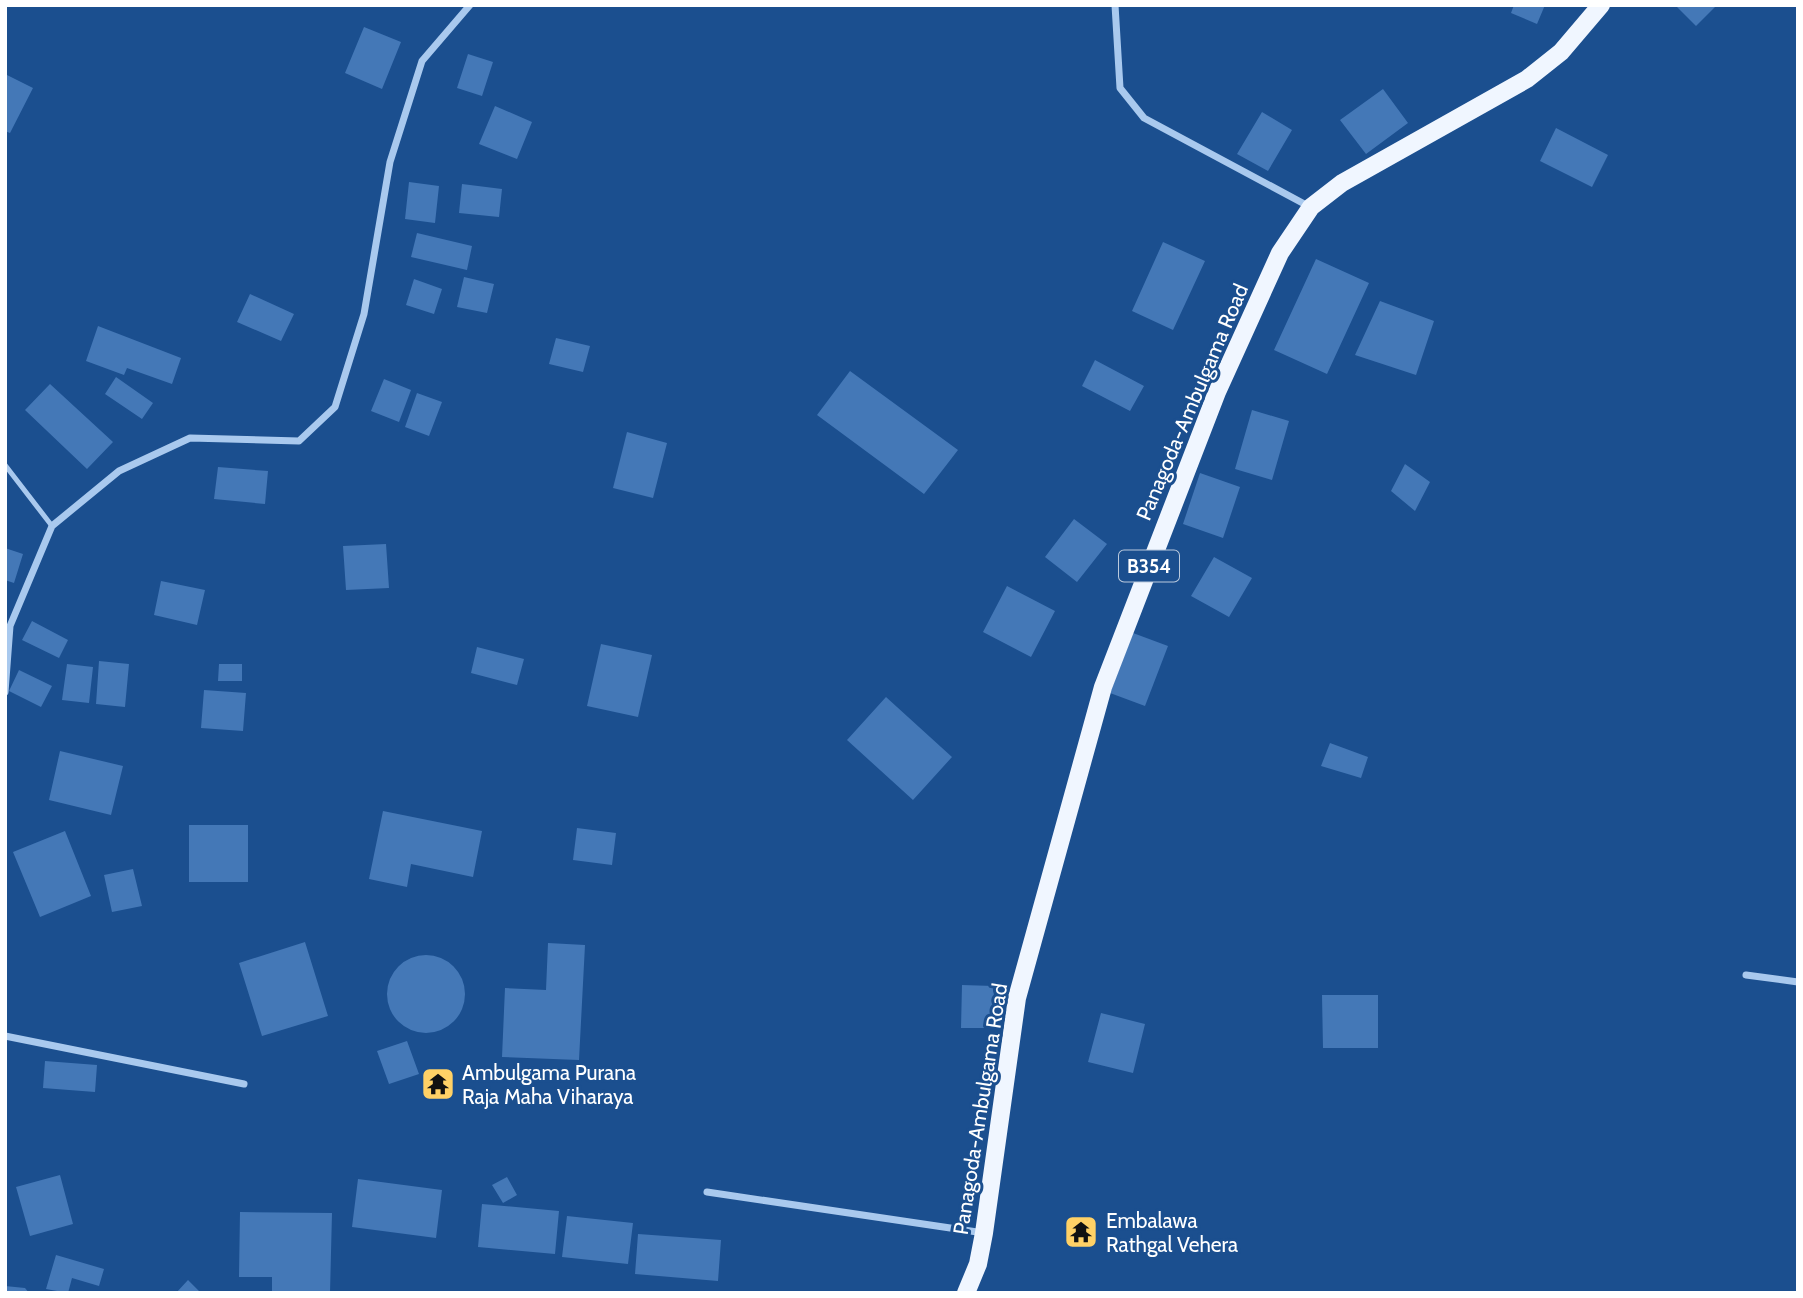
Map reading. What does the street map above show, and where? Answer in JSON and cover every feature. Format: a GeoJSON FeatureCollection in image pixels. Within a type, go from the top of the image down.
{"type":"FeatureCollection","features":[{"type":"Feature","properties":{"kind":"main road","name":"Panagoda-Ambulgama Road"},"geometry":{"type":"LineString","coordinates":[[965,1293],[978,1264],[984,1233],[1017,998],[1102,687],[1217,392],[1280,253],[1311,207],[1373,164],[1527,79],[1562,52],[1601,5]]}},
{"type":"Feature","properties":{"kind":"street"},"geometry":{"type":"LineString","coordinates":[[5,692],[10,626],[52,526],[119,471],[190,438],[299,441],[335,407],[364,314],[390,162],[422,61],[471,5]]}},
{"type":"Feature","properties":{"kind":"street"},"geometry":{"type":"LineString","coordinates":[[1115,5],[1120,88],[1144,118],[1311,207]]}},
{"type":"Feature","properties":{"kind":"street"},"geometry":{"type":"LineString","coordinates":[[1746,975],[1798,982]]}},
{"type":"Feature","properties":{"kind":"street"},"geometry":{"type":"LineString","coordinates":[[5,1036],[244,1084]]}},
{"type":"Feature","properties":{"kind":"street"},"geometry":{"type":"LineString","coordinates":[[707,1192],[984,1233]]}},
{"type":"Feature","properties":{"kind":"lane"},"geometry":{"type":"LineString","coordinates":[[5,465],[52,526]]}},
{"type":"Feature","properties":{"kind":"building"},"geometry":{"type":"Polygon","coordinates":[[[1514,5],[1545,5],[1537,24],[1511,13],[1514,5]]]}},
{"type":"Feature","properties":{"kind":"building"},"geometry":{"type":"Polygon","coordinates":[[[1675,5],[1717,5],[1696,26],[1675,5]]]}},
{"type":"Feature","properties":{"kind":"building"},"geometry":{"type":"Polygon","coordinates":[[[364,27],[401,42],[382,89],[345,73],[364,27]]]}},
{"type":"Feature","properties":{"kind":"building"},"geometry":{"type":"Polygon","coordinates":[[[468,54],[493,62],[482,96],[457,88],[468,54]]]}},
{"type":"Feature","properties":{"kind":"building"},"geometry":{"type":"Polygon","coordinates":[[[5,74],[33,88],[10,133],[5,131],[5,74]]]}},
{"type":"Feature","properties":{"kind":"building"},"geometry":{"type":"Polygon","coordinates":[[[1383,89],[1408,123],[1366,154],[1340,120],[1383,89]]]}},
{"type":"Feature","properties":{"kind":"building"},"geometry":{"type":"Polygon","coordinates":[[[495,106],[532,122],[517,159],[479,144],[495,106]]]}},
{"type":"Feature","properties":{"kind":"building"},"geometry":{"type":"Polygon","coordinates":[[[1262,112],[1292,130],[1268,171],[1237,154],[1262,112]]]}},
{"type":"Feature","properties":{"kind":"building"},"geometry":{"type":"Polygon","coordinates":[[[1556,128],[1608,155],[1592,187],[1540,161],[1556,128]]]}},
{"type":"Feature","properties":{"kind":"building"},"geometry":{"type":"Polygon","coordinates":[[[409,182],[439,186],[435,223],[405,219],[409,182]]]}},
{"type":"Feature","properties":{"kind":"building"},"geometry":{"type":"Polygon","coordinates":[[[462,184],[502,189],[499,217],[459,213],[462,184]]]}},
{"type":"Feature","properties":{"kind":"building"},"geometry":{"type":"Polygon","coordinates":[[[417,233],[472,246],[467,270],[411,257],[417,233]]]}},
{"type":"Feature","properties":{"kind":"building"},"geometry":{"type":"Polygon","coordinates":[[[1163,242],[1205,261],[1173,330],[1132,311],[1163,242]]]}},
{"type":"Feature","properties":{"kind":"building"},"geometry":{"type":"Polygon","coordinates":[[[1316,259],[1369,283],[1327,374],[1274,350],[1316,259]]]}},
{"type":"Feature","properties":{"kind":"building"},"geometry":{"type":"Polygon","coordinates":[[[464,277],[494,284],[487,313],[457,307],[464,277]]]}},
{"type":"Feature","properties":{"kind":"building"},"geometry":{"type":"Polygon","coordinates":[[[414,279],[442,289],[434,314],[406,305],[414,279]]]}},
{"type":"Feature","properties":{"kind":"building"},"geometry":{"type":"Polygon","coordinates":[[[250,294],[294,314],[281,341],[237,322],[250,294]]]}},
{"type":"Feature","properties":{"kind":"building"},"geometry":{"type":"Polygon","coordinates":[[[1380,301],[1434,321],[1416,375],[1355,355],[1380,301]]]}},
{"type":"Feature","properties":{"kind":"building"},"geometry":{"type":"Polygon","coordinates":[[[98,326],[181,358],[172,384],[127,368],[124,375],[86,361],[98,326]]]}},
{"type":"Feature","properties":{"kind":"building"},"geometry":{"type":"Polygon","coordinates":[[[556,338],[590,346],[583,372],[549,364],[556,338]]]}},
{"type":"Feature","properties":{"kind":"building"},"geometry":{"type":"Polygon","coordinates":[[[1095,360],[1144,386],[1130,411],[1082,386],[1095,360]]]}},
{"type":"Feature","properties":{"kind":"building"},"geometry":{"type":"Polygon","coordinates":[[[850,371],[958,450],[924,494],[817,415],[850,371]]]}},
{"type":"Feature","properties":{"kind":"building"},"geometry":{"type":"Polygon","coordinates":[[[116,377],[153,403],[142,419],[105,394],[116,377]]]}},
{"type":"Feature","properties":{"kind":"building"},"geometry":{"type":"Polygon","coordinates":[[[384,379],[411,390],[399,422],[371,411],[384,379]]]}},
{"type":"Feature","properties":{"kind":"building"},"geometry":{"type":"Polygon","coordinates":[[[50,384],[113,442],[87,469],[25,410],[50,384]]]}},
{"type":"Feature","properties":{"kind":"building"},"geometry":{"type":"Polygon","coordinates":[[[417,393],[442,402],[429,436],[405,427],[417,393]]]}},
{"type":"Feature","properties":{"kind":"building"},"geometry":{"type":"Polygon","coordinates":[[[1252,410],[1289,421],[1272,480],[1235,469],[1252,410]]]}},
{"type":"Feature","properties":{"kind":"building"},"geometry":{"type":"Polygon","coordinates":[[[627,432],[667,443],[653,498],[613,488],[627,432]]]}},
{"type":"Feature","properties":{"kind":"building"},"geometry":{"type":"Polygon","coordinates":[[[1405,464],[1430,482],[1415,511],[1391,491],[1405,464]]]}},
{"type":"Feature","properties":{"kind":"building"},"geometry":{"type":"Polygon","coordinates":[[[218,467],[268,471],[265,504],[214,499],[218,467]]]}},
{"type":"Feature","properties":{"kind":"building"},"geometry":{"type":"Polygon","coordinates":[[[1200,473],[1240,487],[1223,538],[1183,524],[1200,473]]]}},
{"type":"Feature","properties":{"kind":"building"},"geometry":{"type":"Polygon","coordinates":[[[1074,519],[1107,544],[1077,582],[1045,557],[1074,519]]]}},
{"type":"Feature","properties":{"kind":"building"},"geometry":{"type":"Polygon","coordinates":[[[386,544],[389,588],[346,590],[343,546],[386,544]]]}},
{"type":"Feature","properties":{"kind":"building"},"geometry":{"type":"Polygon","coordinates":[[[5,548],[23,554],[14,583],[5,580],[5,548]]]}},
{"type":"Feature","properties":{"kind":"building"},"geometry":{"type":"Polygon","coordinates":[[[1214,557],[1252,578],[1229,617],[1191,596],[1214,557]]]}},
{"type":"Feature","properties":{"kind":"building"},"geometry":{"type":"Polygon","coordinates":[[[161,581],[205,590],[197,625],[154,615],[161,581]]]}},
{"type":"Feature","properties":{"kind":"building"},"geometry":{"type":"Polygon","coordinates":[[[1007,586],[1055,611],[1031,657],[983,632],[1007,586]]]}},
{"type":"Feature","properties":{"kind":"building"},"geometry":{"type":"Polygon","coordinates":[[[32,621],[68,640],[59,658],[22,640],[32,621]]]}},
{"type":"Feature","properties":{"kind":"building"},"geometry":{"type":"Polygon","coordinates":[[[1133,633],[1168,646],[1145,706],[1110,693],[1133,633]]]}},
{"type":"Feature","properties":{"kind":"building"},"geometry":{"type":"Polygon","coordinates":[[[601,644],[652,655],[638,717],[587,706],[601,644]]]}},
{"type":"Feature","properties":{"kind":"building"},"geometry":{"type":"Polygon","coordinates":[[[477,647],[524,659],[517,685],[471,673],[477,647]]]}},
{"type":"Feature","properties":{"kind":"building"},"geometry":{"type":"Polygon","coordinates":[[[99,661],[129,664],[125,707],[96,704],[99,661]]]}},
{"type":"Feature","properties":{"kind":"building"},"geometry":{"type":"Polygon","coordinates":[[[67,664],[93,667],[89,703],[62,700],[67,664]]]}},
{"type":"Feature","properties":{"kind":"building"},"geometry":{"type":"Polygon","coordinates":[[[219,664],[242,664],[242,681],[218,681],[219,664]]]}},
{"type":"Feature","properties":{"kind":"building"},"geometry":{"type":"Polygon","coordinates":[[[19,670],[52,686],[41,707],[9,691],[19,670]]]}},
{"type":"Feature","properties":{"kind":"building"},"geometry":{"type":"Polygon","coordinates":[[[204,690],[246,693],[243,731],[201,728],[204,690]]]}},
{"type":"Feature","properties":{"kind":"building"},"geometry":{"type":"Polygon","coordinates":[[[886,697],[952,757],[913,800],[847,740],[886,697]]]}},
{"type":"Feature","properties":{"kind":"building"},"geometry":{"type":"Polygon","coordinates":[[[1330,743],[1368,757],[1361,778],[1321,766],[1330,743]]]}},
{"type":"Feature","properties":{"kind":"building"},"geometry":{"type":"Polygon","coordinates":[[[60,751],[123,766],[111,815],[49,800],[60,751]]]}},
{"type":"Feature","properties":{"kind":"building"},"geometry":{"type":"Polygon","coordinates":[[[383,811],[482,831],[473,877],[411,864],[407,887],[369,879],[383,811]]]}},
{"type":"Feature","properties":{"kind":"building"},"geometry":{"type":"Polygon","coordinates":[[[189,825],[248,825],[248,882],[189,882],[189,825]]]}},
{"type":"Feature","properties":{"kind":"building"},"geometry":{"type":"Polygon","coordinates":[[[577,828],[616,833],[612,865],[573,860],[577,828]]]}},
{"type":"Feature","properties":{"kind":"building"},"geometry":{"type":"Polygon","coordinates":[[[65,831],[91,896],[40,917],[13,852],[65,831]]]}},
{"type":"Feature","properties":{"kind":"building"},"geometry":{"type":"Polygon","coordinates":[[[133,869],[142,906],[112,912],[104,875],[133,869]]]}},
{"type":"Feature","properties":{"kind":"building"},"geometry":{"type":"Polygon","coordinates":[[[305,942],[328,1016],[262,1036],[239,963],[305,942]]]}},
{"type":"Feature","properties":{"kind":"building"},"geometry":{"type":"Polygon","coordinates":[[[548,943],[585,945],[579,1060],[502,1057],[505,988],[546,990],[548,943]]]}},
{"type":"Feature","properties":{"kind":"building"},"geometry":{"type":"Polygon","coordinates":[[[426,955],[441,958],[454,966],[462,979],[465,994],[462,1009],[454,1022],[441,1030],[426,1033],[411,1030],[398,1022],[390,1009],[387,994],[390,979],[398,966],[411,958],[426,955]]]}},
{"type":"Feature","properties":{"kind":"building"},"geometry":{"type":"Polygon","coordinates":[[[962,985],[994,986],[993,1028],[961,1028],[962,985]]]}},
{"type":"Feature","properties":{"kind":"building"},"geometry":{"type":"Polygon","coordinates":[[[1322,995],[1378,995],[1378,1048],[1323,1048],[1322,995]]]}},
{"type":"Feature","properties":{"kind":"building"},"geometry":{"type":"Polygon","coordinates":[[[1101,1013],[1145,1024],[1133,1073],[1088,1062],[1101,1013]]]}},
{"type":"Feature","properties":{"kind":"building"},"geometry":{"type":"Polygon","coordinates":[[[407,1041],[419,1074],[389,1084],[377,1051],[407,1041]]]}},
{"type":"Feature","properties":{"kind":"building"},"geometry":{"type":"Polygon","coordinates":[[[45,1061],[97,1065],[95,1092],[43,1088],[45,1061]]]}},
{"type":"Feature","properties":{"kind":"building"},"geometry":{"type":"Polygon","coordinates":[[[60,1175],[73,1224],[30,1236],[16,1187],[60,1175]]]}},
{"type":"Feature","properties":{"kind":"building"},"geometry":{"type":"Polygon","coordinates":[[[507,1177],[517,1195],[503,1203],[492,1185],[507,1177]]]}},
{"type":"Feature","properties":{"kind":"building"},"geometry":{"type":"Polygon","coordinates":[[[358,1179],[442,1190],[436,1238],[352,1227],[358,1179]]]}},
{"type":"Feature","properties":{"kind":"building"},"geometry":{"type":"Polygon","coordinates":[[[482,1204],[559,1211],[555,1254],[478,1247],[482,1204]]]}},
{"type":"Feature","properties":{"kind":"building"},"geometry":{"type":"Polygon","coordinates":[[[240,1212],[332,1213],[330,1293],[272,1293],[272,1277],[239,1277],[240,1212]]]}},
{"type":"Feature","properties":{"kind":"building"},"geometry":{"type":"Polygon","coordinates":[[[567,1216],[633,1223],[628,1264],[562,1257],[567,1216]]]}},
{"type":"Feature","properties":{"kind":"building"},"geometry":{"type":"Polygon","coordinates":[[[638,1234],[721,1240],[718,1281],[635,1274],[638,1234]]]}},
{"type":"Feature","properties":{"kind":"building"},"geometry":{"type":"Polygon","coordinates":[[[56,1255],[104,1269],[99,1286],[72,1278],[68,1293],[46,1289],[56,1255]]]}},
{"type":"Feature","properties":{"kind":"building"},"geometry":{"type":"Polygon","coordinates":[[[188,1280],[201,1293],[176,1293],[188,1280]]]}},
{"type":"Feature","properties":{"kind":"building"},"geometry":{"type":"Polygon","coordinates":[[[5,1286],[25,1288],[29,1293],[5,1293],[5,1286]]]}},
{"type":"Feature","properties":{"kind":"place","name":"Ambulgama Purana Raja Maha Viharaya"},"geometry":{"type":"Point","coordinates":[438,1084]}},
{"type":"Feature","properties":{"kind":"place","name":"Embalawa Rathgal Vehera"},"geometry":{"type":"Point","coordinates":[1081,1232]}}]}
